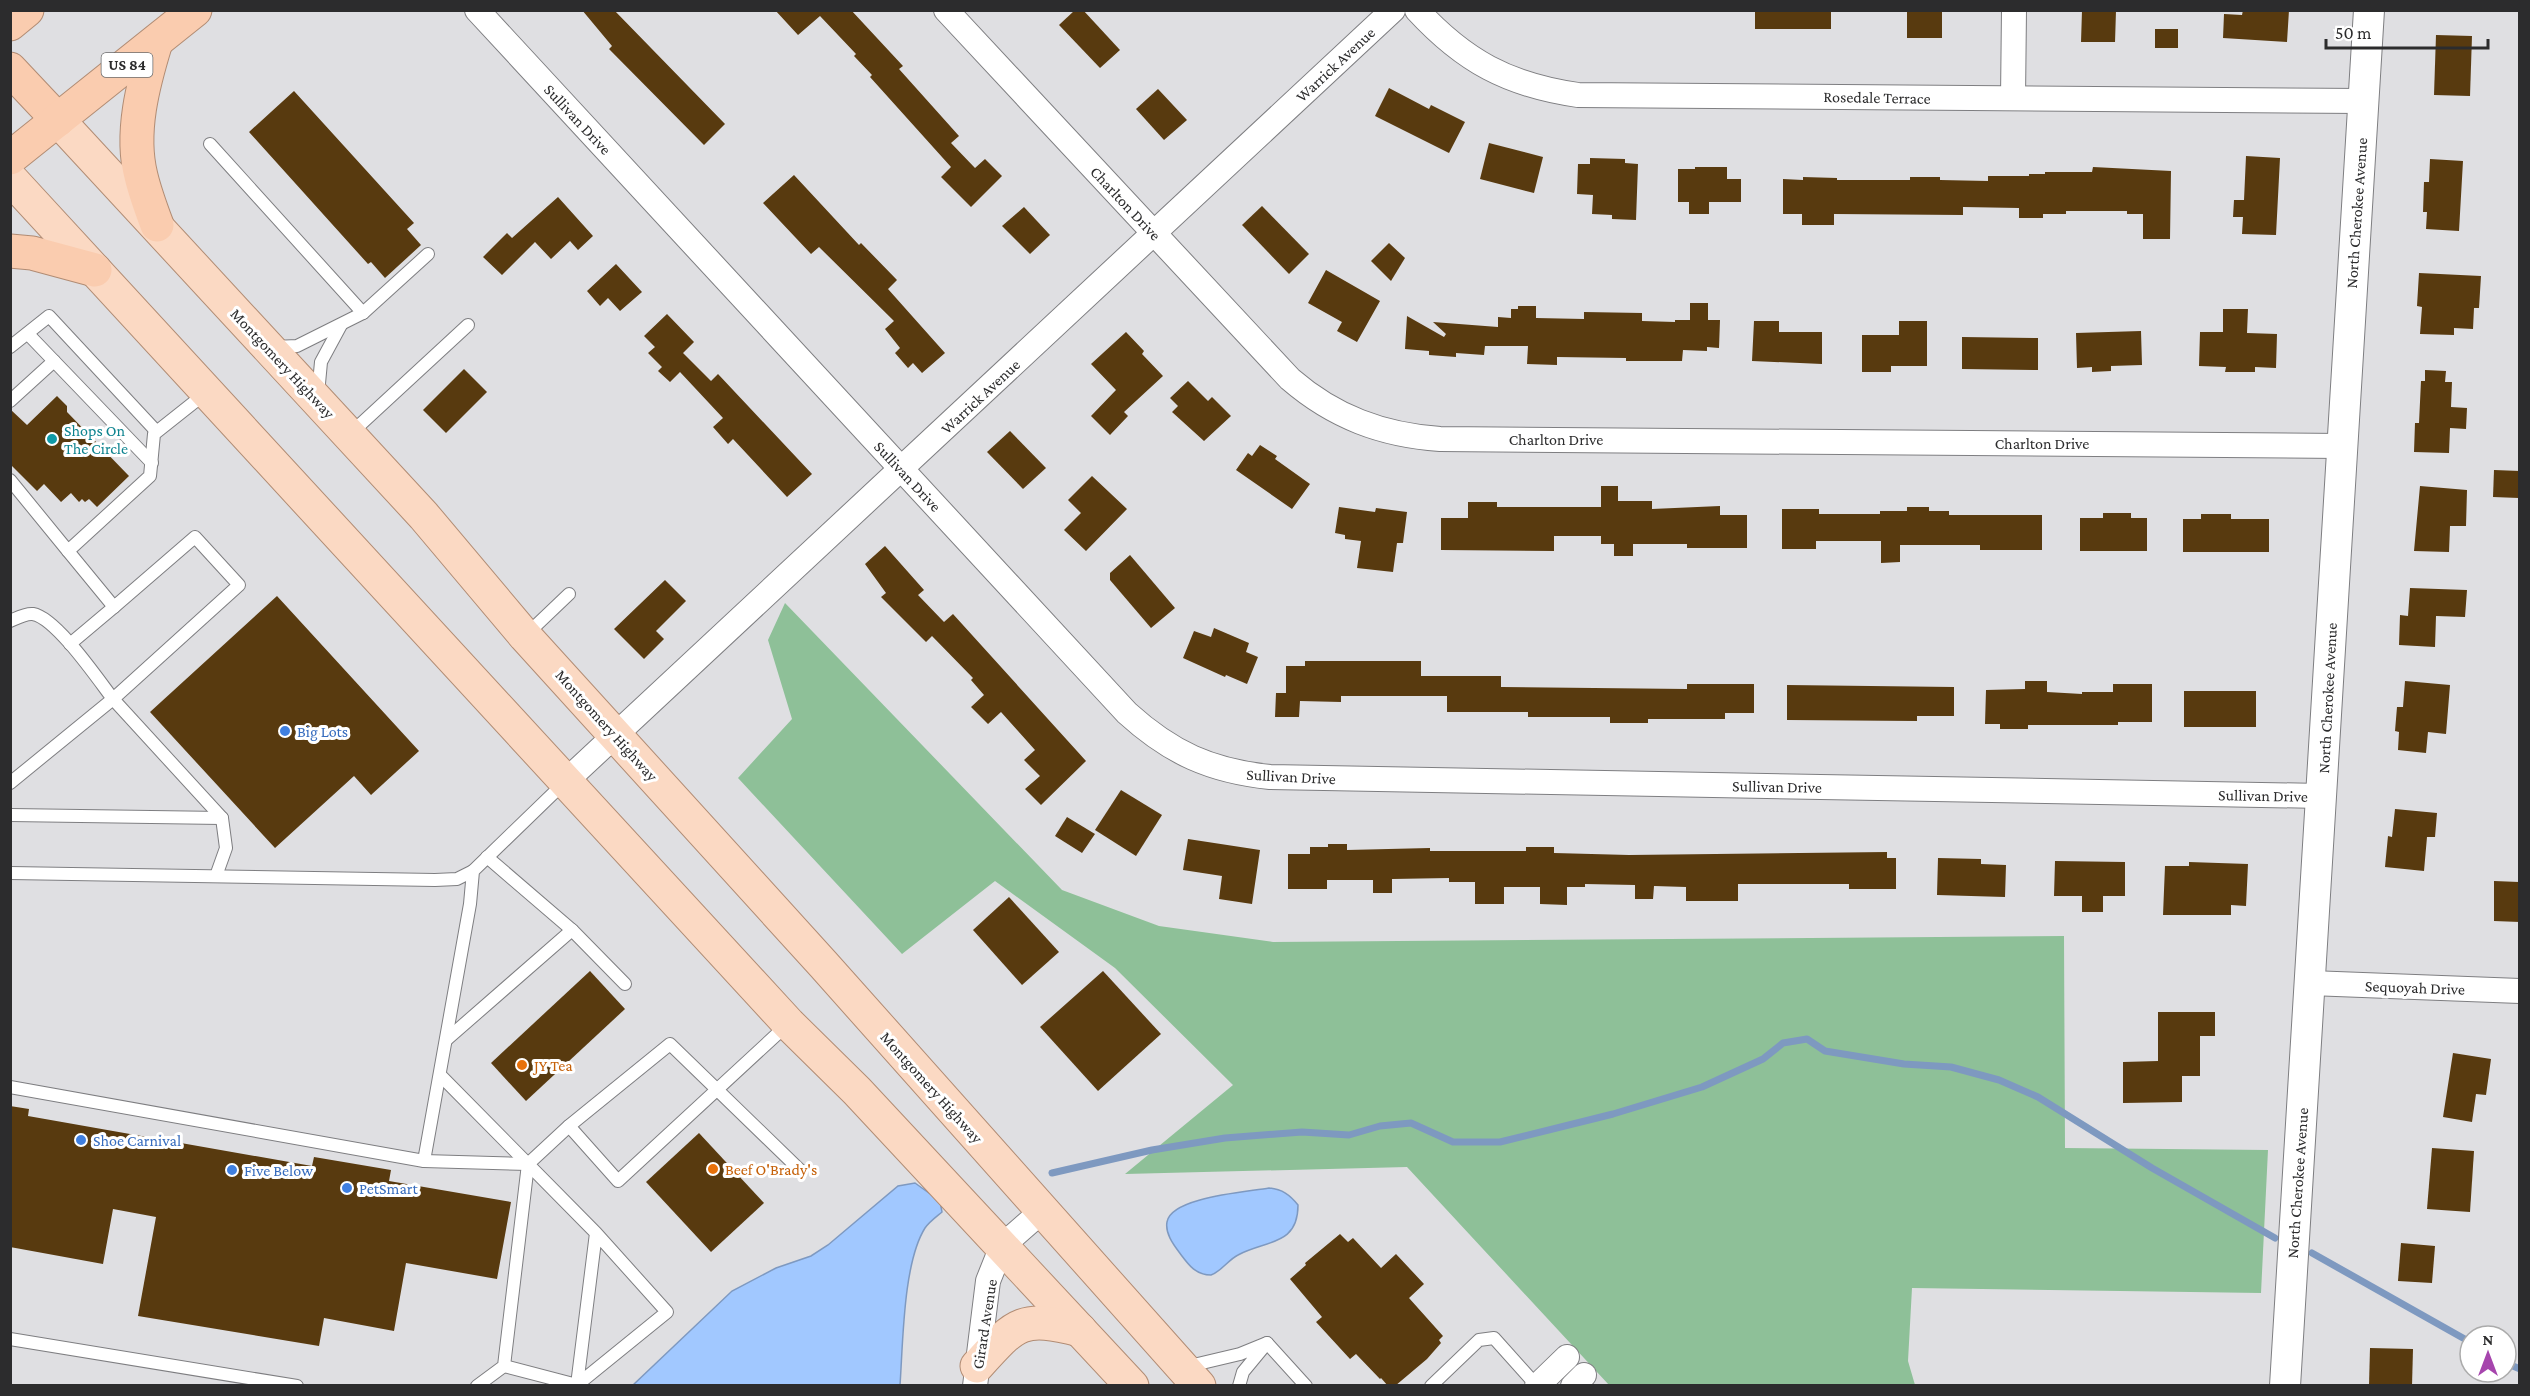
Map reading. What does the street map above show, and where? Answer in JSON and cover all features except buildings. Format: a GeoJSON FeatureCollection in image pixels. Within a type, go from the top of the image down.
{"type":"FeatureCollection","features":[{"type":"Feature","properties":{"kind":"highway"},"geometry":{"type":"LineString","coordinates":[[10,24],[27,10]]}},
{"type":"Feature","properties":{"kind":"highway","name":"US 84"},"geometry":{"type":"LineString","coordinates":[[10,159],[195,10]]}},
{"type":"Feature","properties":{"kind":"highway"},"geometry":{"type":"LineString","coordinates":[[156,42],[144,81],[138,142],[140,174],[157,225]]}},
{"type":"Feature","properties":{"kind":"highway","name":"Montgomery Highway"},"geometry":{"type":"LineString","coordinates":[[10,69],[58,120]]}},
{"type":"Feature","properties":{"kind":"highway"},"geometry":{"type":"LineString","coordinates":[[10,251],[32,253],[95,270]]}},
{"type":"Feature","properties":{"kind":"main road","name":"Montgomery Highway"},"geometry":{"type":"LineString","coordinates":[[58,120],[424,516],[525,636],[823,964],[1191,1377]]}},
{"type":"Feature","properties":{"kind":"main road"},"geometry":{"type":"LineString","coordinates":[[10,177],[789,1024],[857,1091],[1131,1386]]}},
{"type":"Feature","properties":{"kind":"main road"},"geometry":{"type":"LineString","coordinates":[[976,1376],[1004,1337],[1017,1328],[1034,1321],[1080,1330]]}},
{"type":"Feature","properties":{"kind":"street","name":"Sullivan Drive"},"geometry":{"type":"LineString","coordinates":[[477,10],[1128,713],[1166,744],[1188,757],[1228,771],[1270,777],[2321,796]]}},
{"type":"Feature","properties":{"kind":"street","name":"Charlton Drive"},"geometry":{"type":"LineString","coordinates":[[946,10],[1290,379],[1306,393],[1342,416],[1361,424],[1413,437],[2342,446]]}},
{"type":"Feature","properties":{"kind":"street","name":"Warrick Avenue"},"geometry":{"type":"LineString","coordinates":[[566,781],[1393,10]]}},
{"type":"Feature","properties":{"kind":"street","name":"Rosedale Terrace"},"geometry":{"type":"LineString","coordinates":[[1416,10],[1438,33],[1478,63],[1516,81],[1551,91],[1578,94],[2363,101]]}},
{"type":"Feature","properties":{"kind":"street"},"geometry":{"type":"LineString","coordinates":[[2013,99],[2014,10]]}},
{"type":"Feature","properties":{"kind":"street","name":"North Cherokee Avenue"},"geometry":{"type":"LineString","coordinates":[[2285,1386],[2368,10]]}},
{"type":"Feature","properties":{"kind":"street","name":"Sequoyah Drive"},"geometry":{"type":"LineString","coordinates":[[2310,984],[2520,991]]}},
{"type":"Feature","properties":{"kind":"street","name":"Girard Avenue"},"geometry":{"type":"LineString","coordinates":[[976,1376],[988,1281],[1002,1246],[1042,1211]]}},
{"type":"Feature","properties":{"kind":"street"},"geometry":{"type":"LineString","coordinates":[[1537,1386],[1567,1357]]}},
{"type":"Feature","properties":{"kind":"lane"},"geometry":{"type":"LineString","coordinates":[[210,144],[363,313]]}},
{"type":"Feature","properties":{"kind":"lane"},"geometry":{"type":"LineString","coordinates":[[269,348],[297,346],[363,313],[428,254]]}},
{"type":"Feature","properties":{"kind":"lane"},"geometry":{"type":"LineString","coordinates":[[10,347],[49,316],[156,431]]}},
{"type":"Feature","properties":{"kind":"lane"},"geometry":{"type":"LineString","coordinates":[[317,400],[321,362],[341,325]]}},
{"type":"Feature","properties":{"kind":"lane"},"geometry":{"type":"LineString","coordinates":[[349,435],[468,325]]}},
{"type":"Feature","properties":{"kind":"lane"},"geometry":{"type":"LineString","coordinates":[[28,334],[152,462]]}},
{"type":"Feature","properties":{"kind":"lane"},"geometry":{"type":"LineString","coordinates":[[10,401],[54,361]]}},
{"type":"Feature","properties":{"kind":"lane"},"geometry":{"type":"LineString","coordinates":[[68,551],[150,477],[153,434],[208,392]]}},
{"type":"Feature","properties":{"kind":"lane"},"geometry":{"type":"LineString","coordinates":[[10,480],[114,607]]}},
{"type":"Feature","properties":{"kind":"lane"},"geometry":{"type":"LineString","coordinates":[[10,783],[114,699],[239,585],[195,537],[70,644]]}},
{"type":"Feature","properties":{"kind":"lane"},"geometry":{"type":"LineString","coordinates":[[525,636],[569,594]]}},
{"type":"Feature","properties":{"kind":"lane"},"geometry":{"type":"LineString","coordinates":[[10,621],[30,613],[45,617],[114,699],[222,818],[226,848],[216,876]]}},
{"type":"Feature","properties":{"kind":"lane"},"geometry":{"type":"LineString","coordinates":[[10,873],[457,879],[473,871],[566,781]]}},
{"type":"Feature","properties":{"kind":"lane"},"geometry":{"type":"LineString","coordinates":[[10,815],[222,818]]}},
{"type":"Feature","properties":{"kind":"lane"},"geometry":{"type":"LineString","coordinates":[[487,857],[572,930],[625,984]]}},
{"type":"Feature","properties":{"kind":"lane"},"geometry":{"type":"LineString","coordinates":[[424,1161],[470,904],[473,871]]}},
{"type":"Feature","properties":{"kind":"lane"},"geometry":{"type":"LineString","coordinates":[[446,1040],[572,930]]}},
{"type":"Feature","properties":{"kind":"lane"},"geometry":{"type":"LineString","coordinates":[[569,1126],[618,1181],[789,1024]]}},
{"type":"Feature","properties":{"kind":"lane"},"geometry":{"type":"LineString","coordinates":[[477,1386],[504,1366],[528,1164],[569,1126],[670,1044],[801,1170]]}},
{"type":"Feature","properties":{"kind":"lane"},"geometry":{"type":"LineString","coordinates":[[440,1075],[596,1233],[667,1312],[577,1386]]}},
{"type":"Feature","properties":{"kind":"lane"},"geometry":{"type":"LineString","coordinates":[[10,1088],[424,1161],[528,1164]]}},
{"type":"Feature","properties":{"kind":"lane"},"geometry":{"type":"LineString","coordinates":[[577,1386],[596,1233]]}},
{"type":"Feature","properties":{"kind":"lane"},"geometry":{"type":"LineString","coordinates":[[1431,1386],[1479,1340],[1487,1338],[1494,1338],[1537,1386]]}},
{"type":"Feature","properties":{"kind":"lane"},"geometry":{"type":"LineString","coordinates":[[10,1339],[297,1386]]}},
{"type":"Feature","properties":{"kind":"lane"},"geometry":{"type":"LineString","coordinates":[[1191,1377],[1267,1343]]}},
{"type":"Feature","properties":{"kind":"lane"},"geometry":{"type":"LineString","coordinates":[[1239,1386],[1243,1372],[1267,1343]]}},
{"type":"Feature","properties":{"kind":"lane"},"geometry":{"type":"LineString","coordinates":[[1267,1343],[1306,1386]]}},
{"type":"Feature","properties":{"kind":"lane"},"geometry":{"type":"LineString","coordinates":[[504,1366],[577,1386]]}},
{"type":"Feature","properties":{"kind":"green space"},"geometry":{"type":"Polygon","coordinates":[[[785,603],[1062,890],[1159,926],[1273,942],[2064,936],[2065,1148],[2268,1150],[2261,1293],[1912,1288],[1908,1361],[1915,1385],[1609,1385],[1407,1167],[1125,1174],[1233,1085],[1115,968],[995,881],[902,954],[738,778],[792,719],[768,640],[785,603]]]}},
{"type":"Feature","properties":{"kind":"water"},"geometry":{"type":"Polygon","coordinates":[[[915,1183],[940,1201],[942,1212],[925,1228],[912,1262],[905,1304],[900,1385],[632,1386],[732,1291],[776,1268],[811,1256],[828,1245],[898,1186],[915,1183]]]}},
{"type":"Feature","properties":{"kind":"water"},"geometry":{"type":"Polygon","coordinates":[[[1269,1188],[1285,1193],[1298,1205],[1293,1228],[1278,1240],[1238,1255],[1211,1275],[1205,1275],[1192,1268],[1174,1245],[1167,1230],[1167,1222],[1172,1214],[1195,1201],[1269,1188]]]}},
{"type":"Feature","properties":{"kind":"waterway"},"geometry":{"type":"LineString","coordinates":[[1052,1173],[1152,1150],[1225,1138],[1302,1132],[1349,1135],[1380,1126],[1411,1123],[1453,1142],[1500,1142],[1613,1114],[1702,1087],[1763,1059],[1783,1043],[1807,1039],[1825,1051],[1904,1064],[1951,1067],[1999,1080],[2038,1097],[2152,1168],[2275,1238]]}},
{"type":"Feature","properties":{"kind":"waterway"},"geometry":{"type":"LineString","coordinates":[[2312,1253],[2458,1335]]}},
{"type":"Feature","properties":{"kind":"place","name":"Shops On The Circle"},"geometry":{"type":"Point","coordinates":[52,439]}},
{"type":"Feature","properties":{"kind":"place","name":"Big Lots"},"geometry":{"type":"Point","coordinates":[285,731]}},
{"type":"Feature","properties":{"kind":"place","name":"JY Tea"},"geometry":{"type":"Point","coordinates":[522,1065]}},
{"type":"Feature","properties":{"kind":"place","name":"Shoe Carnival"},"geometry":{"type":"Point","coordinates":[81,1140]}},
{"type":"Feature","properties":{"kind":"place","name":"Beef O'Brady's"},"geometry":{"type":"Point","coordinates":[713,1169]}},
{"type":"Feature","properties":{"kind":"place","name":"Five Below"},"geometry":{"type":"Point","coordinates":[232,1170]}},
{"type":"Feature","properties":{"kind":"place","name":"PetSmart"},"geometry":{"type":"Point","coordinates":[347,1188]}}]}
